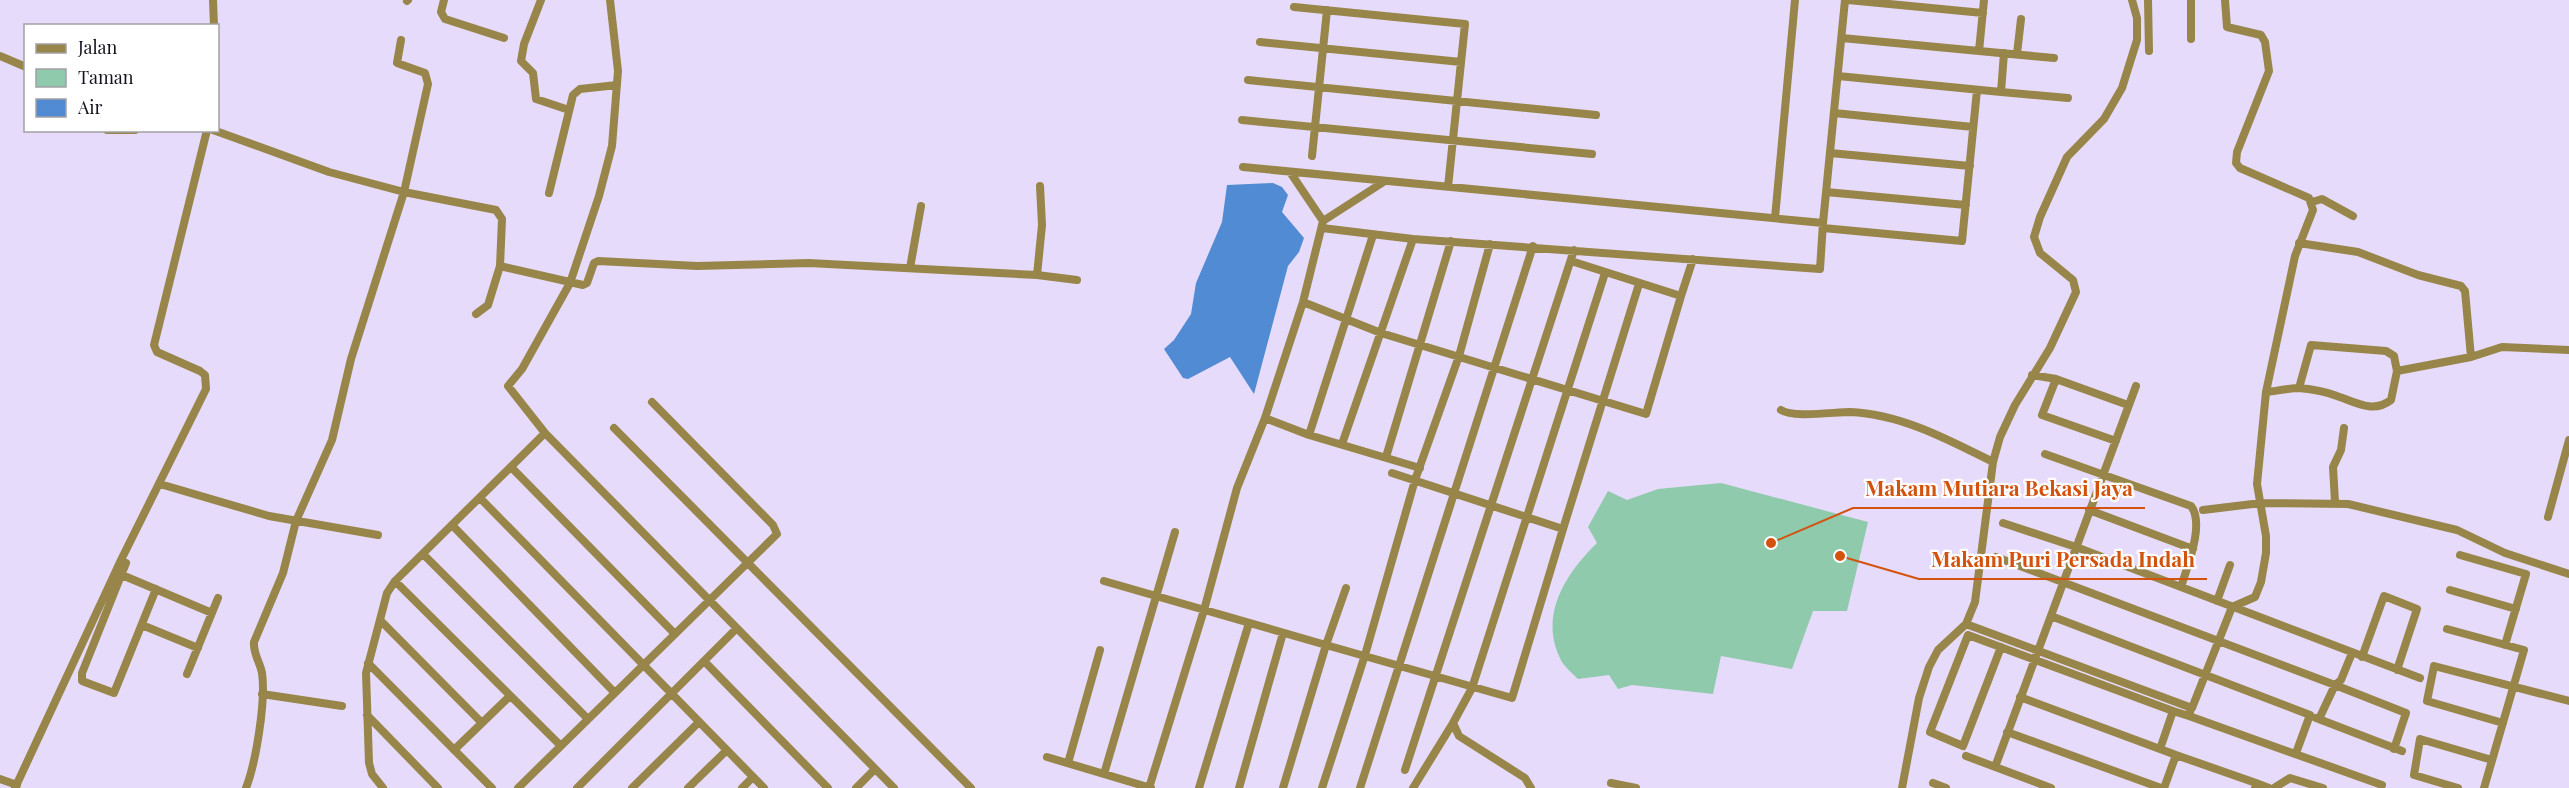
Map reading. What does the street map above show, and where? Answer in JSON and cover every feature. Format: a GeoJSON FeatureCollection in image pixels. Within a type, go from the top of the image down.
{"type":"FeatureCollection","features":[{"type":"Feature","properties":{"kind":"street"},"geometry":{"type":"LineString","coordinates":[[213,0],[214,24]]}},
{"type":"Feature","properties":{"kind":"street"},"geometry":{"type":"LineString","coordinates":[[444,0],[441,12],[445,19],[504,38]]}},
{"type":"Feature","properties":{"kind":"street"},"geometry":{"type":"LineString","coordinates":[[541,0],[524,44],[521,61],[533,73],[536,99],[569,110]]}},
{"type":"Feature","properties":{"kind":"street"},"geometry":{"type":"LineString","coordinates":[[610,0],[618,57],[617,85],[612,146],[599,196],[570,283],[522,369],[508,386],[545,433],[894,788]]}},
{"type":"Feature","properties":{"kind":"street"},"geometry":{"type":"LineString","coordinates":[[1774,218],[1795,0]]}},
{"type":"Feature","properties":{"kind":"street"},"geometry":{"type":"LineString","coordinates":[[1290,172],[1323,225],[1372,234],[1451,242],[1533,246],[1820,269],[1847,0],[1983,13]]}},
{"type":"Feature","properties":{"kind":"street"},"geometry":{"type":"LineString","coordinates":[[1979,51],[1984,0]]}},
{"type":"Feature","properties":{"kind":"street"},"geometry":{"type":"LineString","coordinates":[[1902,788],[1919,698],[1929,666],[1938,650],[1966,624],[1977,592],[1994,462],[2005,423],[2050,348],[2076,287],[2073,280],[2040,253],[2034,237],[2040,217],[2067,157],[2104,118],[2122,87],[2137,40],[2137,18],[2132,0]]}},
{"type":"Feature","properties":{"kind":"street"},"geometry":{"type":"LineString","coordinates":[[2148,0],[2148,51]]}},
{"type":"Feature","properties":{"kind":"street"},"geometry":{"type":"LineString","coordinates":[[2191,0],[2191,39]]}},
{"type":"Feature","properties":{"kind":"street"},"geometry":{"type":"LineString","coordinates":[[2190,712],[2232,607],[2255,597],[2261,582],[2266,536],[2257,484],[2266,392],[2298,243],[2313,210],[2309,198],[2241,168],[2236,163],[2237,152],[2269,71],[2269,57],[2261,35],[2227,27],[2225,0]]}},
{"type":"Feature","properties":{"kind":"street"},"geometry":{"type":"LineString","coordinates":[[1293,7],[1465,24],[1448,187]]}},
{"type":"Feature","properties":{"kind":"street"},"geometry":{"type":"LineString","coordinates":[[1312,156],[1327,10]]}},
{"type":"Feature","properties":{"kind":"street"},"geometry":{"type":"LineString","coordinates":[[2017,54],[2021,19]]}},
{"type":"Feature","properties":{"kind":"street"},"geometry":{"type":"LineString","coordinates":[[1842,38],[2055,58]]}},
{"type":"Feature","properties":{"kind":"street"},"geometry":{"type":"LineString","coordinates":[[246,788],[255,754],[262,694],[262,671],[253,649],[254,642],[283,573],[296,521],[332,440],[351,359],[404,192],[428,79],[425,73],[396,63],[401,40]]}},
{"type":"Feature","properties":{"kind":"street"},"geometry":{"type":"LineString","coordinates":[[1260,42],[1461,62]]}},
{"type":"Feature","properties":{"kind":"street"},"geometry":{"type":"LineString","coordinates":[[2001,92],[2004,53]]}},
{"type":"Feature","properties":{"kind":"street"},"geometry":{"type":"LineString","coordinates":[[0,56],[24,66]]}},
{"type":"Feature","properties":{"kind":"street"},"geometry":{"type":"LineString","coordinates":[[1838,76],[2068,98]]}},
{"type":"Feature","properties":{"kind":"street"},"geometry":{"type":"LineString","coordinates":[[1248,80],[1596,115]]}},
{"type":"Feature","properties":{"kind":"street"},"geometry":{"type":"LineString","coordinates":[[549,193],[569,110],[576,91],[617,85]]}},
{"type":"Feature","properties":{"kind":"street"},"geometry":{"type":"LineString","coordinates":[[1243,167],[1774,218],[1962,241],[1977,90]]}},
{"type":"Feature","properties":{"kind":"street"},"geometry":{"type":"LineString","coordinates":[[1834,113],[1973,127]]}},
{"type":"Feature","properties":{"kind":"street"},"geometry":{"type":"LineString","coordinates":[[1242,120],[1592,154]]}},
{"type":"Feature","properties":{"kind":"street"},"geometry":{"type":"LineString","coordinates":[[0,779],[16,787],[122,558],[206,389],[205,375],[157,352],[154,345],[207,132]]}},
{"type":"Feature","properties":{"kind":"street"},"geometry":{"type":"LineString","coordinates":[[219,132],[329,172],[404,192],[496,210],[502,219],[500,266],[488,305],[476,314]]}},
{"type":"Feature","properties":{"kind":"street"},"geometry":{"type":"LineString","coordinates":[[1830,153],[1970,166]]}},
{"type":"Feature","properties":{"kind":"street"},"geometry":{"type":"LineString","coordinates":[[1047,756],[1149,788],[1188,654],[1204,610],[1237,488],[1265,418],[1302,302],[1323,225],[1385,181]]}},
{"type":"Feature","properties":{"kind":"street"},"geometry":{"type":"LineString","coordinates":[[1037,275],[1042,225],[1040,186]]}},
{"type":"Feature","properties":{"kind":"street"},"geometry":{"type":"LineString","coordinates":[[1826,192],[1966,205]]}},
{"type":"Feature","properties":{"kind":"street"},"geometry":{"type":"LineString","coordinates":[[2312,202],[2322,199],[2353,216]]}},
{"type":"Feature","properties":{"kind":"street"},"geometry":{"type":"LineString","coordinates":[[910,268],[921,206]]}},
{"type":"Feature","properties":{"kind":"street"},"geometry":{"type":"LineString","coordinates":[[1310,435],[1372,234]]}},
{"type":"Feature","properties":{"kind":"street"},"geometry":{"type":"LineString","coordinates":[[1342,444],[1413,239]]}},
{"type":"Feature","properties":{"kind":"street"},"geometry":{"type":"LineString","coordinates":[[1386,457],[1451,242]]}},
{"type":"Feature","properties":{"kind":"street"},"geometry":{"type":"LineString","coordinates":[[2298,243],[2358,252],[2418,275],[2461,286],[2465,291],[2471,357]]}},
{"type":"Feature","properties":{"kind":"street"},"geometry":{"type":"LineString","coordinates":[[1322,788],[1365,656],[1414,480],[1459,356],[1490,244]]}},
{"type":"Feature","properties":{"kind":"street"},"geometry":{"type":"LineString","coordinates":[[1360,788],[1453,492],[1496,368],[1533,246]]}},
{"type":"Feature","properties":{"kind":"street"},"geometry":{"type":"LineString","coordinates":[[1405,770],[1437,678],[1574,250]]}},
{"type":"Feature","properties":{"kind":"street"},"geometry":{"type":"LineString","coordinates":[[1302,302],[1345,321],[1381,333],[1646,414],[1693,259]]}},
{"type":"Feature","properties":{"kind":"street"},"geometry":{"type":"LineString","coordinates":[[500,266],[583,285],[587,283],[594,263],[598,261],[697,266],[809,263],[1037,275],[1077,280]]}},
{"type":"Feature","properties":{"kind":"street"},"geometry":{"type":"LineString","coordinates":[[1571,261],[1681,296]]}},
{"type":"Feature","properties":{"kind":"street"},"geometry":{"type":"LineString","coordinates":[[1413,788],[1472,688],[1605,273]]}},
{"type":"Feature","properties":{"kind":"street"},"geometry":{"type":"LineString","coordinates":[[1104,581],[1512,698],[1640,284]]}},
{"type":"Feature","properties":{"kind":"street"},"geometry":{"type":"LineString","coordinates":[[2266,392],[2299,388],[2336,395],[2370,407],[2381,406],[2391,400],[2397,372],[2394,356],[2386,351],[2311,345],[2299,388]]}},
{"type":"Feature","properties":{"kind":"street"},"geometry":{"type":"LineString","coordinates":[[2397,372],[2471,357],[2502,347],[2569,350]]}},
{"type":"Feature","properties":{"kind":"street"},"geometry":{"type":"LineString","coordinates":[[2032,375],[2056,379],[2128,405]]}},
{"type":"Feature","properties":{"kind":"street"},"geometry":{"type":"LineString","coordinates":[[2056,379],[2042,415],[2116,441]]}},
{"type":"Feature","properties":{"kind":"street"},"geometry":{"type":"LineString","coordinates":[[1995,767],[2136,386]]}},
{"type":"Feature","properties":{"kind":"street"},"geometry":{"type":"LineString","coordinates":[[518,788],[773,539],[776,531],[652,402]]}},
{"type":"Feature","properties":{"kind":"street"},"geometry":{"type":"LineString","coordinates":[[1781,410],[1790,413],[1845,412],[1872,415],[1921,429],[1994,462]]}},
{"type":"Feature","properties":{"kind":"street"},"geometry":{"type":"LineString","coordinates":[[1265,418],[1310,435],[1420,468]]}},
{"type":"Feature","properties":{"kind":"street"},"geometry":{"type":"LineString","coordinates":[[614,428],[971,788]]}},
{"type":"Feature","properties":{"kind":"street"},"geometry":{"type":"LineString","coordinates":[[2335,502],[2333,467],[2341,450],[2344,428]]}},
{"type":"Feature","properties":{"kind":"street"},"geometry":{"type":"LineString","coordinates":[[383,788],[372,774],[369,763],[366,673],[387,593],[396,581],[545,433]]}},
{"type":"Feature","properties":{"kind":"street"},"geometry":{"type":"LineString","coordinates":[[2548,516],[2569,440]]}},
{"type":"Feature","properties":{"kind":"street"},"geometry":{"type":"LineString","coordinates":[[2045,454],[2190,506],[2196,516],[2193,549],[2181,587]]}},
{"type":"Feature","properties":{"kind":"street"},"geometry":{"type":"LineString","coordinates":[[511,467],[675,634]]}},
{"type":"Feature","properties":{"kind":"street"},"geometry":{"type":"LineString","coordinates":[[1392,473],[1563,529]]}},
{"type":"Feature","properties":{"kind":"street"},"geometry":{"type":"LineString","coordinates":[[160,483],[204,499],[296,521],[378,535]]}},
{"type":"Feature","properties":{"kind":"street"},"geometry":{"type":"LineString","coordinates":[[480,498],[764,788]]}},
{"type":"Feature","properties":{"kind":"street"},"geometry":{"type":"LineString","coordinates":[[2203,510],[2261,503],[2335,502],[2457,530],[2505,553],[2569,574]]}},
{"type":"Feature","properties":{"kind":"street"},"geometry":{"type":"LineString","coordinates":[[2089,510],[2193,549]]}},
{"type":"Feature","properties":{"kind":"street"},"geometry":{"type":"LineString","coordinates":[[2003,523],[2076,547],[2420,678]]}},
{"type":"Feature","properties":{"kind":"street"},"geometry":{"type":"LineString","coordinates":[[452,525],[615,693]]}},
{"type":"Feature","properties":{"kind":"street"},"geometry":{"type":"LineString","coordinates":[[1104,774],[1175,532]]}},
{"type":"Feature","properties":{"kind":"street"},"geometry":{"type":"LineString","coordinates":[[423,554],[588,719]]}},
{"type":"Feature","properties":{"kind":"street"},"geometry":{"type":"LineString","coordinates":[[2460,555],[2526,574],[2505,645]]}},
{"type":"Feature","properties":{"kind":"street"},"geometry":{"type":"LineString","coordinates":[[1995,557],[2406,713],[2398,750],[2051,616]]}},
{"type":"Feature","properties":{"kind":"street"},"geometry":{"type":"LineString","coordinates":[[122,558],[126,563],[82,673],[82,681],[114,693],[156,589]]}},
{"type":"Feature","properties":{"kind":"street"},"geometry":{"type":"LineString","coordinates":[[2217,601],[2230,565]]}},
{"type":"Feature","properties":{"kind":"street"},"geometry":{"type":"LineString","coordinates":[[122,575],[212,613]]}},
{"type":"Feature","properties":{"kind":"street"},"geometry":{"type":"LineString","coordinates":[[396,581],[561,746]]}},
{"type":"Feature","properties":{"kind":"street"},"geometry":{"type":"LineString","coordinates":[[1283,788],[1326,645],[1346,588]]}},
{"type":"Feature","properties":{"kind":"street"},"geometry":{"type":"LineString","coordinates":[[2450,590],[2516,609]]}},
{"type":"Feature","properties":{"kind":"street"},"geometry":{"type":"LineString","coordinates":[[2362,657],[2384,596],[2418,609],[2397,670]]}},
{"type":"Feature","properties":{"kind":"street"},"geometry":{"type":"LineString","coordinates":[[187,674],[218,598]]}},
{"type":"Feature","properties":{"kind":"street"},"geometry":{"type":"LineString","coordinates":[[380,620],[482,723]]}},
{"type":"Feature","properties":{"kind":"street"},"geometry":{"type":"LineString","coordinates":[[1199,788],[1250,623]]}},
{"type":"Feature","properties":{"kind":"street"},"geometry":{"type":"LineString","coordinates":[[1966,624],[2173,711],[2190,712]]}},
{"type":"Feature","properties":{"kind":"street"},"geometry":{"type":"LineString","coordinates":[[142,625],[198,648]]}},
{"type":"Feature","properties":{"kind":"street"},"geometry":{"type":"LineString","coordinates":[[577,788],[737,628]]}},
{"type":"Feature","properties":{"kind":"street"},"geometry":{"type":"LineString","coordinates":[[2447,629],[2524,650],[2484,788]]}},
{"type":"Feature","properties":{"kind":"street"},"geometry":{"type":"LineString","coordinates":[[1239,788],[1283,633]]}},
{"type":"Feature","properties":{"kind":"street"},"geometry":{"type":"LineString","coordinates":[[2001,647],[1963,746],[1930,732],[1968,635],[2001,647],[2036,655],[2382,785]]}},
{"type":"Feature","properties":{"kind":"street"},"geometry":{"type":"LineString","coordinates":[[1068,763],[1100,650]]}},
{"type":"Feature","properties":{"kind":"street"},"geometry":{"type":"LineString","coordinates":[[2319,719],[2335,685],[2341,680],[2352,653]]}},
{"type":"Feature","properties":{"kind":"street"},"geometry":{"type":"LineString","coordinates":[[704,661],[828,788]]}},
{"type":"Feature","properties":{"kind":"street"},"geometry":{"type":"LineString","coordinates":[[368,663],[492,788]]}},
{"type":"Feature","properties":{"kind":"street"},"geometry":{"type":"LineString","coordinates":[[2503,723],[2427,701],[2434,666],[2569,701]]}},
{"type":"Feature","properties":{"kind":"street"},"geometry":{"type":"LineString","coordinates":[[262,694],[342,706]]}},
{"type":"Feature","properties":{"kind":"street"},"geometry":{"type":"LineString","coordinates":[[454,750],[510,696]]}},
{"type":"Feature","properties":{"kind":"street"},"geometry":{"type":"LineString","coordinates":[[2020,698],[2256,786],[2269,788]]}},
{"type":"Feature","properties":{"kind":"street"},"geometry":{"type":"LineString","coordinates":[[2160,749],[2173,711]]}},
{"type":"Feature","properties":{"kind":"street"},"geometry":{"type":"LineString","coordinates":[[367,716],[438,788]]}},
{"type":"Feature","properties":{"kind":"street"},"geometry":{"type":"LineString","coordinates":[[2296,753],[2310,716]]}},
{"type":"Feature","properties":{"kind":"street"},"geometry":{"type":"LineString","coordinates":[[632,788],[699,722]]}},
{"type":"Feature","properties":{"kind":"street"},"geometry":{"type":"LineString","coordinates":[[1453,723],[1459,736],[1525,778],[1531,788]]}},
{"type":"Feature","properties":{"kind":"street"},"geometry":{"type":"LineString","coordinates":[[2007,732],[2162,788],[2176,755]]}},
{"type":"Feature","properties":{"kind":"street"},"geometry":{"type":"LineString","coordinates":[[2458,788],[2414,775],[2420,739],[2492,760]]}},
{"type":"Feature","properties":{"kind":"street"},"geometry":{"type":"LineString","coordinates":[[688,788],[727,750]]}},
{"type":"Feature","properties":{"kind":"street"},"geometry":{"type":"LineString","coordinates":[[1966,756],[2050,788]]}},
{"type":"Feature","properties":{"kind":"street"},"geometry":{"type":"LineString","coordinates":[[856,788],[875,769]]}},
{"type":"Feature","properties":{"kind":"street"},"geometry":{"type":"LineString","coordinates":[[742,788],[753,777]]}},
{"type":"Feature","properties":{"kind":"street"},"geometry":{"type":"LineString","coordinates":[[2274,788],[2290,778],[2323,788]]}},
{"type":"Feature","properties":{"kind":"street"},"geometry":{"type":"LineString","coordinates":[[1611,783],[1636,788]]}},
{"type":"Feature","properties":{"kind":"street"},"geometry":{"type":"LineString","coordinates":[[1933,783],[1947,788]]}},
{"type":"Feature","properties":{"kind":"green space"},"geometry":{"type":"Polygon","coordinates":[[[1721,483],[1868,522],[1847,611],[1813,611],[1792,669],[1721,656],[1713,694],[1632,685],[1618,689],[1609,675],[1578,679],[1561,661],[1554,642],[1554,611],[1566,581],[1597,543],[1588,527],[1608,491],[1627,500],[1658,489],[1721,483]]]}},
{"type":"Feature","properties":{"kind":"water"},"geometry":{"type":"Polygon","coordinates":[[[1273,183],[1282,187],[1288,195],[1282,212],[1304,238],[1299,252],[1288,266],[1254,394],[1230,357],[1188,379],[1183,378],[1164,349],[1174,340],[1191,314],[1196,283],[1222,222],[1227,185],[1273,183]]]}},
{"type":"Feature","properties":{"kind":"place","name":"Makam Mutiara Bekasi Jaya"},"geometry":{"type":"Point","coordinates":[1771,543]}},
{"type":"Feature","properties":{"kind":"place","name":"Makam Puri Persada Indah"},"geometry":{"type":"Point","coordinates":[1840,556]}}]}
